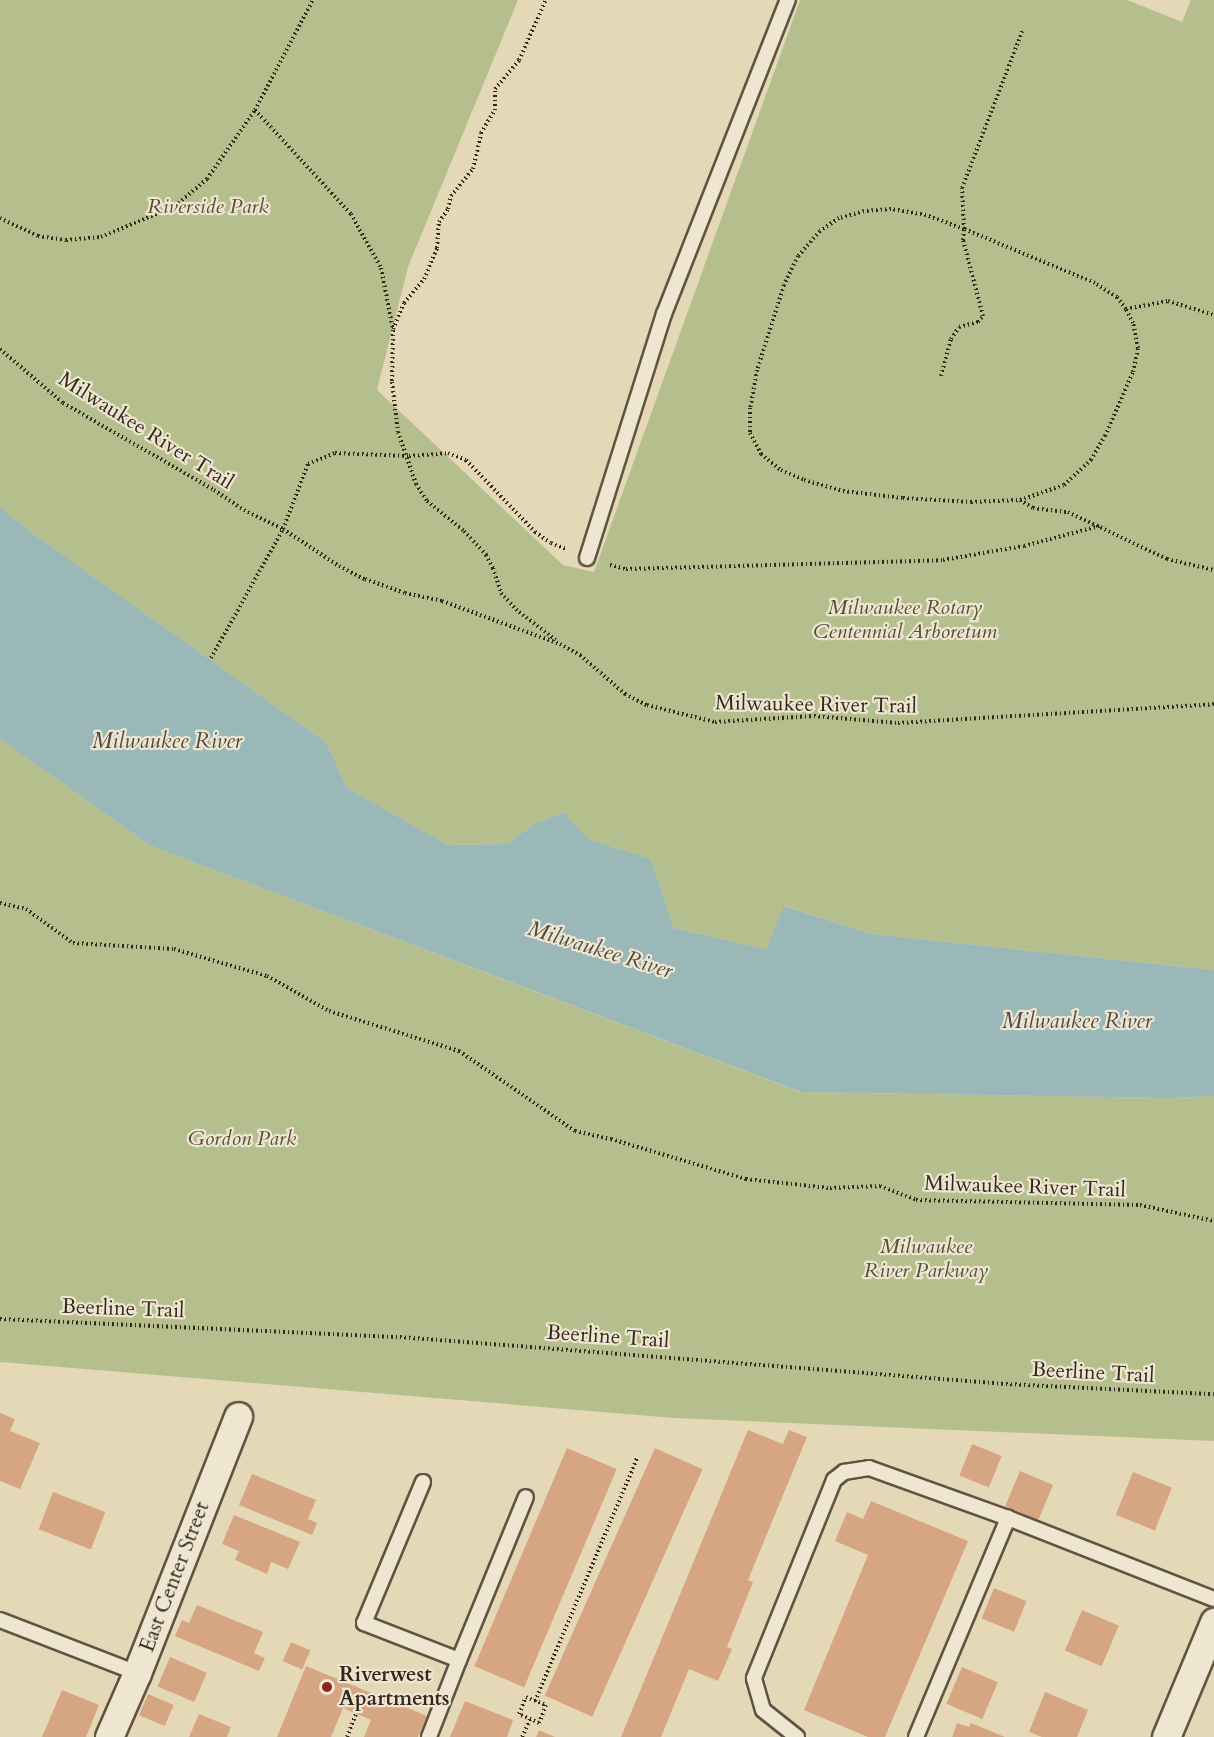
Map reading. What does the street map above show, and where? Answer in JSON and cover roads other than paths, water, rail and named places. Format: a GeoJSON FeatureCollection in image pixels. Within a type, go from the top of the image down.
{"type":"FeatureCollection","features":[{"type":"Feature","properties":{"kind":"street","name":"East Center Street"},"geometry":{"type":"LineString","coordinates":[[109,1737],[137,1673],[238,1416]]}},
{"type":"Feature","properties":{"kind":"street"},"geometry":{"type":"LineString","coordinates":[[1166,1737],[1214,1622]]}},
{"type":"Feature","properties":{"kind":"lane"},"geometry":{"type":"LineString","coordinates":[[587,558],[664,314],[788,0]]}},
{"type":"Feature","properties":{"kind":"lane"},"geometry":{"type":"LineString","coordinates":[[797,1737],[763,1710],[754,1678],[834,1480],[844,1472],[869,1468],[1008,1518],[1214,1599]]}},
{"type":"Feature","properties":{"kind":"lane"},"geometry":{"type":"LineString","coordinates":[[423,1482],[364,1623],[459,1660]]}},
{"type":"Feature","properties":{"kind":"lane"},"geometry":{"type":"LineString","coordinates":[[429,1737],[526,1497]]}},
{"type":"Feature","properties":{"kind":"lane"},"geometry":{"type":"LineString","coordinates":[[916,1737],[1008,1518]]}},
{"type":"Feature","properties":{"kind":"lane"},"geometry":{"type":"LineString","coordinates":[[0,1620],[137,1673]]}},
{"type":"Feature","properties":{"kind":"water","name":"Milwaukee River"},"geometry":{"type":"Polygon","coordinates":[[[0,507],[35,535],[327,743],[347,788],[448,845],[507,844],[534,824],[564,812],[588,839],[651,859],[674,928],[766,949],[784,906],[872,934],[1214,970],[1214,1096],[1172,1098],[801,1092],[151,846],[0,739],[0,507]]]}},
{"type":"Feature","properties":{"kind":"place","name":"Riverwest Apartments"},"geometry":{"type":"Point","coordinates":[327,1687]}},
{"type":"Feature","properties":{"kind":"park label","name":"Riverside Park"},"geometry":{"type":"Point","coordinates":[208,207]}},
{"type":"Feature","properties":{"kind":"park label","name":"Milwaukee Rotary Centennial Arboretum"},"geometry":{"type":"Point","coordinates":[905,620]}},
{"type":"Feature","properties":{"kind":"park label","name":"Gordon Park"},"geometry":{"type":"Point","coordinates":[242,1139]}},
{"type":"Feature","properties":{"kind":"park label","name":"Milwaukee River Parkway"},"geometry":{"type":"Point","coordinates":[926,1259]}}]}
